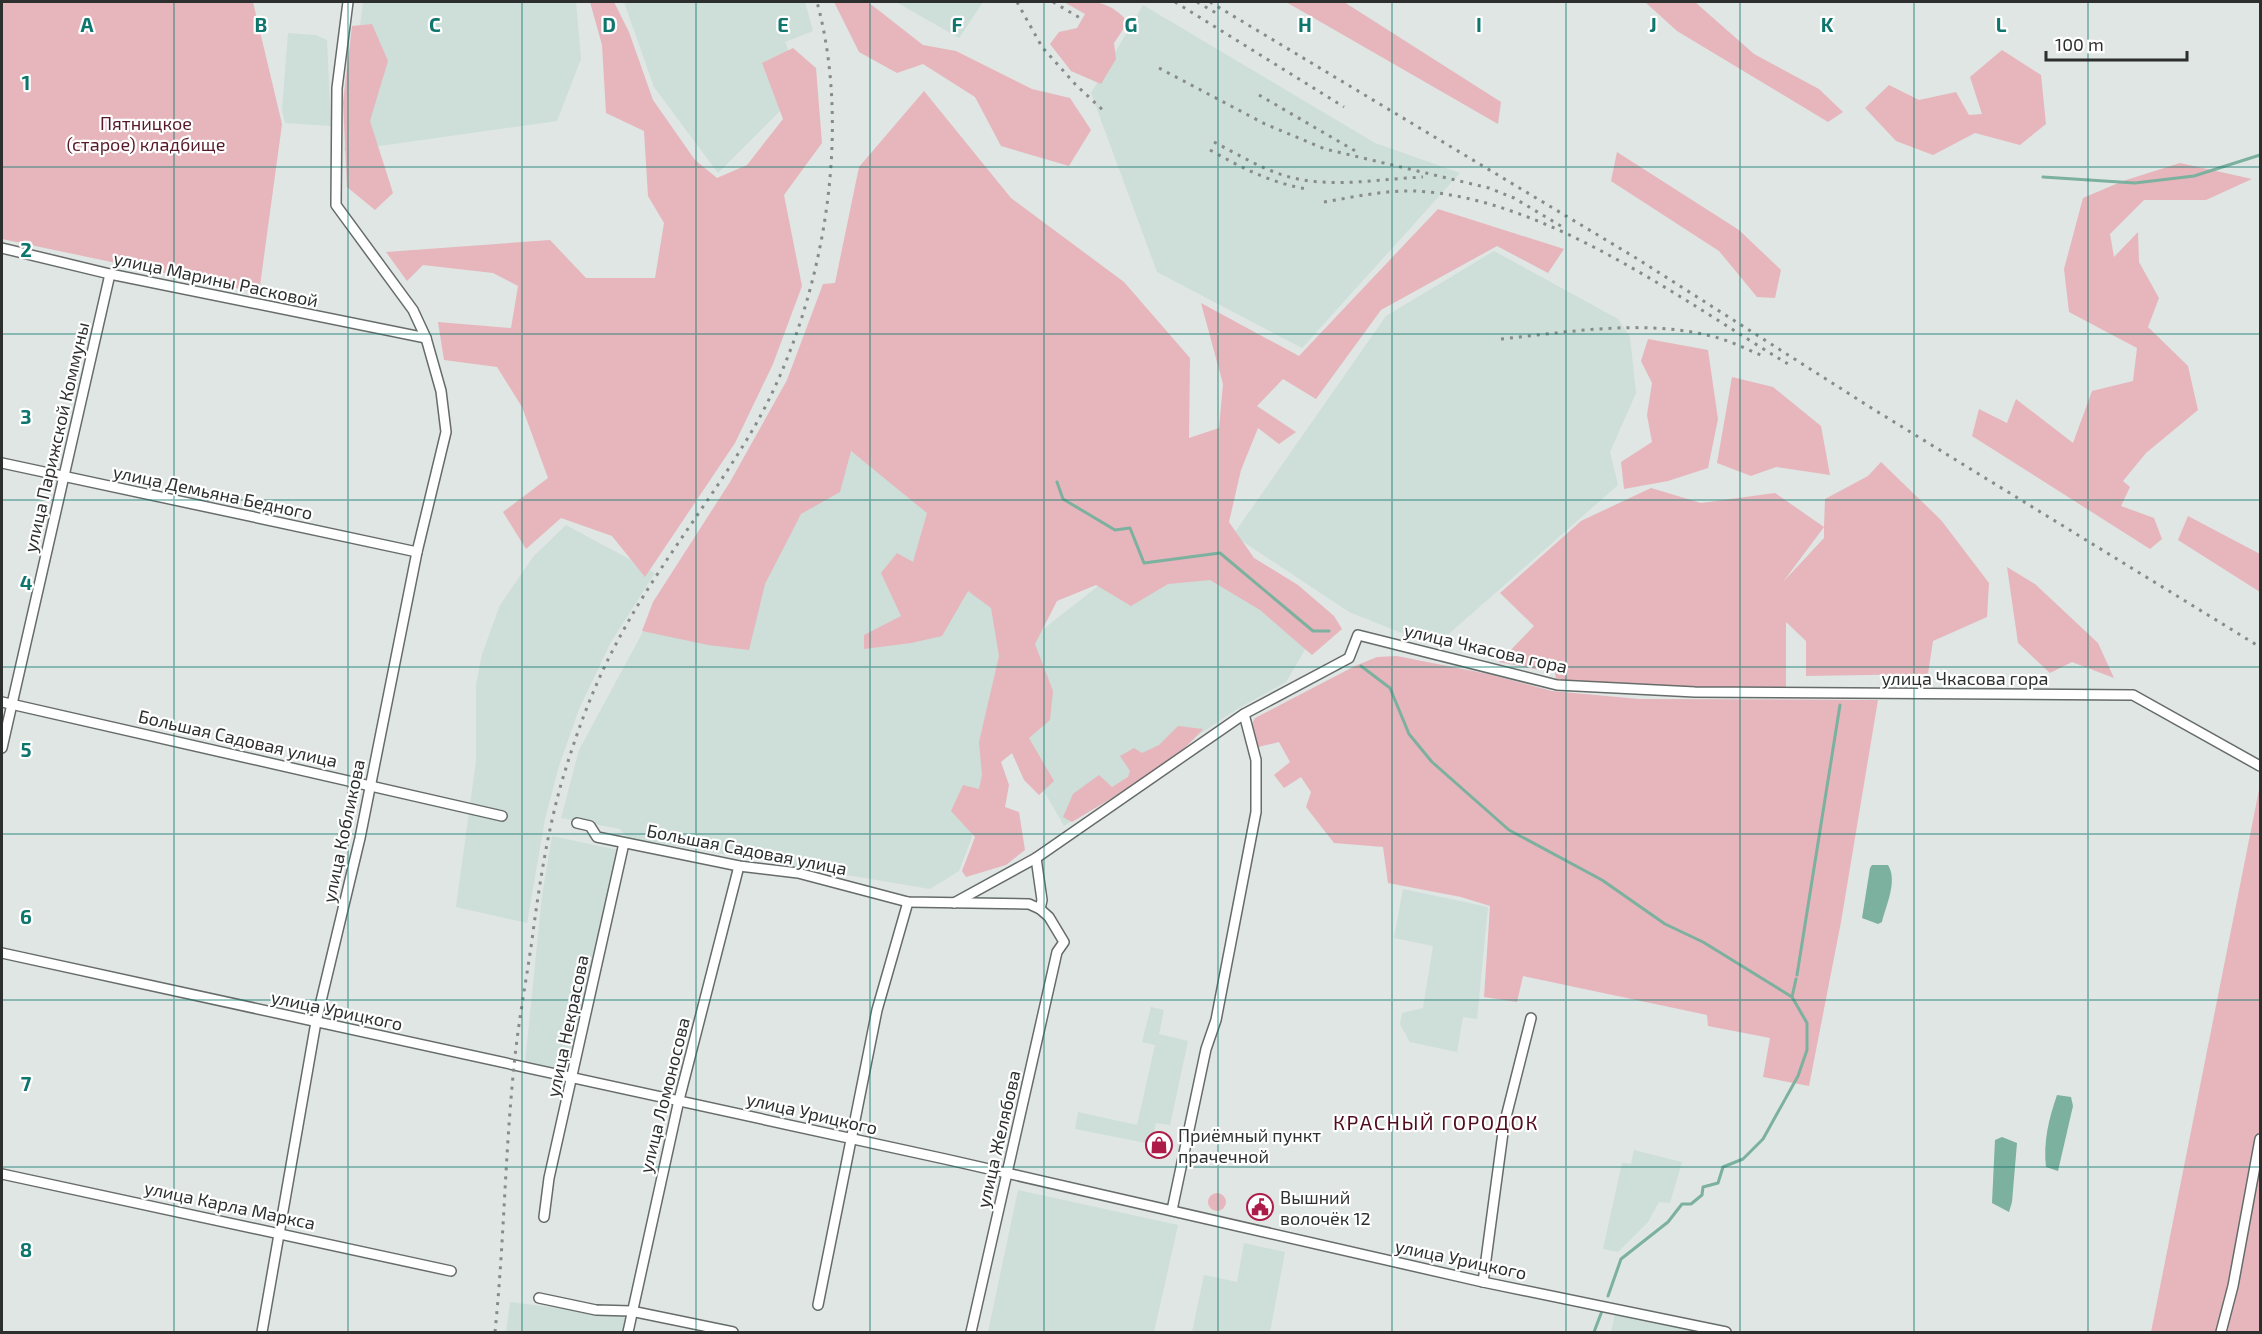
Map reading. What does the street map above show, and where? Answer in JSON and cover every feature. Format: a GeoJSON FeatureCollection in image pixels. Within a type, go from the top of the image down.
{"type":"FeatureCollection","features":[{"type":"Feature","properties":{"kind":"street","name":"улица Кобликова"},"geometry":{"type":"LineString","coordinates":[[262,1332],[316,1022],[371,785],[417,552],[446,432],[441,391],[426,338],[413,309],[336,205],[337,88],[348,2]]}},
{"type":"Feature","properties":{"kind":"street","name":"улица Марины Расковой"},"geometry":{"type":"LineString","coordinates":[[2,248],[110,274],[426,338]]}},
{"type":"Feature","properties":{"kind":"street","name":"улица Парижской Коммуны"},"geometry":{"type":"LineString","coordinates":[[2,748],[6,703],[64,477],[110,274]]}},
{"type":"Feature","properties":{"kind":"street","name":"улица Демьяна Бедного"},"geometry":{"type":"LineString","coordinates":[[2,463],[417,552]]}},
{"type":"Feature","properties":{"kind":"street","name":"улица Чкасова гора"},"geometry":{"type":"LineString","coordinates":[[954,903],[1036,858],[1244,714],[1349,658],[1358,635],[1557,685],[1695,692],[2133,695],[2260,766]]}},
{"type":"Feature","properties":{"kind":"street","name":"Большая Садовая улица"},"geometry":{"type":"LineString","coordinates":[[6,703],[502,816]]}},
{"type":"Feature","properties":{"kind":"street"},"geometry":{"type":"LineString","coordinates":[[1172,1210],[1206,1049],[1216,1020],[1256,812],[1256,760],[1244,714]]}},
{"type":"Feature","properties":{"kind":"street","name":"Большая Садовая улица"},"geometry":{"type":"LineString","coordinates":[[577,823],[590,826],[597,837],[739,866],[798,873],[908,902],[1016,902],[1040,909]]}},
{"type":"Feature","properties":{"kind":"street","name":"улица Некрасова"},"geometry":{"type":"LineString","coordinates":[[544,1217],[549,1178],[624,843]]}},
{"type":"Feature","properties":{"kind":"street"},"geometry":{"type":"LineString","coordinates":[[1036,858],[1042,900],[1040,909]]}},
{"type":"Feature","properties":{"kind":"street","name":"улица Ломоносова"},"geometry":{"type":"LineString","coordinates":[[628,1332],[679,1100],[739,866]]}},
{"type":"Feature","properties":{"kind":"street"},"geometry":{"type":"LineString","coordinates":[[818,1305],[877,1010],[908,902]]}},
{"type":"Feature","properties":{"kind":"street","name":"улица Желябова"},"geometry":{"type":"LineString","coordinates":[[971,1332],[1057,952],[1064,942],[1058,929],[1040,909]]}},
{"type":"Feature","properties":{"kind":"street","name":"улица Урицкого"},"geometry":{"type":"LineString","coordinates":[[2,953],[573,1076],[1483,1282],[1726,1332]]}},
{"type":"Feature","properties":{"kind":"street"},"geometry":{"type":"LineString","coordinates":[[1483,1282],[1504,1125],[1531,1018]]}},
{"type":"Feature","properties":{"kind":"street"},"geometry":{"type":"LineString","coordinates":[[2221,1332],[2233,1286],[2260,1139]]}},
{"type":"Feature","properties":{"kind":"street","name":"улица Карла Маркса"},"geometry":{"type":"LineString","coordinates":[[2,1174],[451,1271]]}},
{"type":"Feature","properties":{"kind":"street"},"geometry":{"type":"LineString","coordinates":[[539,1298],[596,1310],[631,1311],[733,1332]]}},
{"type":"Feature","properties":{"kind":"shaded area"},"geometry":{"type":"Polygon","coordinates":[[[363,2],[576,2],[581,59],[557,121],[344,151],[363,2]]]}},
{"type":"Feature","properties":{"kind":"shaded area"},"geometry":{"type":"Polygon","coordinates":[[[624,2],[805,2],[813,31],[785,42],[804,87],[718,173],[654,87],[624,2]]]}},
{"type":"Feature","properties":{"kind":"shaded area"},"geometry":{"type":"Polygon","coordinates":[[[896,2],[983,2],[959,38],[896,2]]]}},
{"type":"Feature","properties":{"kind":"shaded area"},"geometry":{"type":"Polygon","coordinates":[[[1143,5],[1375,143],[1460,173],[1302,348],[1157,272],[1091,93],[1143,5]]]}},
{"type":"Feature","properties":{"kind":"shaded area"},"geometry":{"type":"Polygon","coordinates":[[[288,33],[315,35],[327,40],[331,126],[285,123],[282,109],[288,33]]]}},
{"type":"Feature","properties":{"kind":"shaded area"},"geometry":{"type":"Polygon","coordinates":[[[1494,251],[1618,319],[1630,337],[1636,393],[1610,452],[1618,485],[1435,646],[1349,612],[1233,535],[1386,316],[1494,251]]]}},
{"type":"Feature","properties":{"kind":"shaded area"},"geometry":{"type":"Polygon","coordinates":[[[778,407],[931,501],[998,599],[1009,652],[971,840],[959,871],[930,889],[628,838],[620,829],[561,818],[579,750],[658,604],[778,407]]]}},
{"type":"Feature","properties":{"kind":"shaded area"},"geometry":{"type":"Polygon","coordinates":[[[566,525],[655,573],[611,642],[579,709],[559,766],[545,819],[527,923],[456,907],[476,761],[476,685],[482,654],[500,605],[533,557],[566,525]]]}},
{"type":"Feature","properties":{"kind":"shaded area"},"geometry":{"type":"Polygon","coordinates":[[[1211,567],[1309,643],[1286,682],[1237,709],[1064,826],[1018,746],[1028,641],[1111,576],[1211,567]]]}},
{"type":"Feature","properties":{"kind":"shaded area"},"geometry":{"type":"Polygon","coordinates":[[[552,836],[618,850],[571,1072],[525,1063],[542,896],[552,836]]]}},
{"type":"Feature","properties":{"kind":"shaded area"},"geometry":{"type":"Polygon","coordinates":[[[1872,865],[1888,865],[1892,878],[1882,922],[1878,924],[1862,918],[1872,865]]]}},
{"type":"Feature","properties":{"kind":"shaded area"},"geometry":{"type":"Polygon","coordinates":[[[1403,889],[1488,907],[1477,1019],[1463,1017],[1457,1052],[1410,1042],[1400,1024],[1402,1013],[1423,1008],[1433,946],[1394,938],[1403,889]]]}},
{"type":"Feature","properties":{"kind":"shaded area"},"geometry":{"type":"Polygon","coordinates":[[[1151,1007],[1164,1010],[1159,1034],[1188,1041],[1170,1125],[1156,1123],[1151,1144],[1075,1129],[1078,1112],[1137,1125],[1155,1045],[1142,1042],[1151,1007]]]}},
{"type":"Feature","properties":{"kind":"shaded area"},"geometry":{"type":"Polygon","coordinates":[[[2057,1095],[2071,1097],[2073,1106],[2058,1171],[2046,1167],[2045,1158],[2047,1130],[2057,1095]]]}},
{"type":"Feature","properties":{"kind":"shaded area"},"geometry":{"type":"Polygon","coordinates":[[[2002,1137],[2017,1143],[2012,1202],[2009,1212],[1992,1203],[1995,1140],[2002,1137]]]}},
{"type":"Feature","properties":{"kind":"shaded area"},"geometry":{"type":"Polygon","coordinates":[[[1634,1150],[1682,1162],[1670,1203],[1659,1202],[1648,1222],[1618,1252],[1603,1249],[1622,1163],[1631,1164],[1634,1150]]]}},
{"type":"Feature","properties":{"kind":"shaded area"},"geometry":{"type":"Polygon","coordinates":[[[1018,1190],[1178,1225],[1154,1332],[988,1332],[1018,1190]]]}},
{"type":"Feature","properties":{"kind":"shaded area"},"geometry":{"type":"Polygon","coordinates":[[[1244,1243],[1285,1252],[1270,1332],[1192,1332],[1204,1275],[1237,1282],[1244,1243]]]}},
{"type":"Feature","properties":{"kind":"shaded area"},"geometry":{"type":"Polygon","coordinates":[[[510,1302],[630,1317],[627,1332],[506,1332],[510,1302]]]}},
{"type":"Feature","properties":{"kind":"shaded area"},"geometry":{"type":"Polygon","coordinates":[[[1615,1314],[1691,1329],[1691,1332],[1611,1332],[1615,1314]]]}},
{"type":"Feature","properties":{"kind":"green space","name":"Пятницкое (старое) кладбище"},"geometry":{"type":"Polygon","coordinates":[[[2,2],[253,2],[282,124],[259,293],[2,239],[2,2]]]}},
{"type":"Feature","properties":{"kind":"green space"},"geometry":{"type":"Polygon","coordinates":[[[590,2],[614,2],[629,32],[653,100],[695,160],[717,178],[747,165],[783,119],[762,63],[793,48],[816,68],[822,143],[784,195],[802,286],[773,364],[735,443],[645,577],[612,536],[561,518],[526,549],[503,512],[548,478],[522,407],[497,367],[444,360],[438,322],[511,328],[518,286],[493,273],[423,265],[407,281],[386,252],[550,240],[586,278],[655,278],[664,223],[648,196],[644,131],[606,113],[602,45],[590,2]]]}},
{"type":"Feature","properties":{"kind":"green space"},"geometry":{"type":"Polygon","coordinates":[[[834,2],[868,2],[923,45],[956,51],[1032,89],[1070,98],[1091,130],[1069,166],[1001,146],[975,97],[923,64],[897,73],[859,52],[834,2]]]}},
{"type":"Feature","properties":{"kind":"green space"},"geometry":{"type":"Polygon","coordinates":[[[1064,2],[1100,3],[1114,9],[1128,22],[1114,43],[1116,59],[1101,84],[1071,71],[1050,44],[1059,32],[1077,28],[1085,14],[1064,2]]]}},
{"type":"Feature","properties":{"kind":"green space"},"geometry":{"type":"Polygon","coordinates":[[[1286,2],[1344,2],[1501,102],[1498,124],[1286,2]]]}},
{"type":"Feature","properties":{"kind":"green space"},"geometry":{"type":"Polygon","coordinates":[[[1645,2],[1695,2],[1754,54],[1819,89],[1843,112],[1828,122],[1677,31],[1645,2]]]}},
{"type":"Feature","properties":{"kind":"green space"},"geometry":{"type":"Polygon","coordinates":[[[372,24],[388,61],[370,121],[393,193],[375,210],[347,187],[343,102],[352,26],[372,24]]]}},
{"type":"Feature","properties":{"kind":"green space"},"geometry":{"type":"Polygon","coordinates":[[[2002,50],[2041,75],[2046,124],[2020,145],[1975,133],[1933,155],[1896,141],[1865,108],[1889,85],[1919,100],[1956,92],[1969,115],[1982,114],[1970,77],[2002,50]]]}},
{"type":"Feature","properties":{"kind":"green space"},"geometry":{"type":"Polygon","coordinates":[[[924,91],[1011,198],[1124,282],[1190,358],[1189,438],[1219,428],[1223,384],[1201,303],[1299,356],[1438,209],[1564,249],[1548,273],[1497,246],[1381,310],[1316,399],[1283,379],[1257,406],[1296,432],[1279,444],[1258,428],[1241,470],[1229,522],[1254,558],[1298,585],[1334,616],[1342,629],[1312,655],[1260,610],[1210,580],[1168,584],[1131,606],[1096,585],[1057,601],[1035,644],[1053,691],[1050,720],[1029,738],[1054,781],[1039,795],[1024,780],[1012,753],[1001,762],[1009,785],[1005,807],[1019,812],[1025,850],[1006,865],[966,877],[962,871],[975,837],[951,811],[963,785],[979,789],[982,775],[979,742],[999,656],[991,608],[968,591],[942,636],[911,643],[864,649],[864,635],[901,616],[881,573],[897,553],[913,562],[927,513],[851,451],[840,492],[801,514],[765,584],[749,650],[708,645],[642,631],[653,602],[730,482],[787,380],[823,284],[835,283],[859,167],[924,91]]]}},
{"type":"Feature","properties":{"kind":"green space"},"geometry":{"type":"Polygon","coordinates":[[[1617,152],[1739,230],[1781,270],[1775,298],[1757,297],[1719,251],[1611,181],[1617,152]]]}},
{"type":"Feature","properties":{"kind":"green space"},"geometry":{"type":"Polygon","coordinates":[[[2180,163],[2252,179],[2206,200],[2144,200],[2110,234],[2114,257],[2138,232],[2139,262],[2159,298],[2148,327],[2188,366],[2198,410],[2146,453],[2123,481],[2130,487],[2121,506],[2154,518],[2162,539],[2150,549],[1972,436],[1979,409],[2007,423],[2016,399],[2073,443],[2092,391],[2133,381],[2137,348],[2069,312],[2064,269],[2083,198],[2123,181],[2180,163]]]}},
{"type":"Feature","properties":{"kind":"green space"},"geometry":{"type":"Polygon","coordinates":[[[1648,339],[1708,350],[1718,419],[1708,468],[1668,481],[1624,489],[1621,462],[1652,442],[1647,415],[1652,383],[1641,361],[1648,339]]]}},
{"type":"Feature","properties":{"kind":"green space"},"geometry":{"type":"Polygon","coordinates":[[[1732,377],[1773,387],[1821,426],[1830,475],[1776,467],[1751,476],[1717,463],[1732,377]]]}},
{"type":"Feature","properties":{"kind":"green space"},"geometry":{"type":"Polygon","coordinates":[[[1881,462],[1941,520],[1989,583],[1987,617],[1933,641],[1928,674],[1806,676],[1806,641],[1786,622],[1786,688],[1671,688],[1585,683],[1556,679],[1555,673],[1499,662],[1534,626],[1500,593],[1581,521],[1651,488],[1701,503],[1775,493],[1824,527],[1825,499],[1868,476],[1881,462]],[[1824,527],[1783,582],[1824,538],[1824,527]]]}},
{"type":"Feature","properties":{"kind":"green space"},"geometry":{"type":"Polygon","coordinates":[[[2188,516],[2260,554],[2260,592],[2178,540],[2188,516]]]}},
{"type":"Feature","properties":{"kind":"green space"},"geometry":{"type":"Polygon","coordinates":[[[2007,567],[2035,584],[2098,643],[2114,678],[2072,662],[2050,673],[2018,643],[2007,567]]]}},
{"type":"Feature","properties":{"kind":"green space"},"geometry":{"type":"Polygon","coordinates":[[[1397,656],[1488,674],[1552,691],[1639,699],[1878,700],[1841,922],[1809,1086],[1763,1077],[1770,1038],[1708,1026],[1707,1015],[1523,976],[1517,1002],[1484,997],[1490,906],[1461,897],[1388,883],[1383,847],[1334,843],[1306,807],[1311,792],[1301,777],[1284,788],[1274,775],[1290,762],[1279,742],[1258,747],[1252,724],[1255,718],[1355,666],[1377,657],[1397,656]]]}},
{"type":"Feature","properties":{"kind":"green space"},"geometry":{"type":"Polygon","coordinates":[[[1178,726],[1203,729],[1176,755],[1124,791],[1072,822],[1063,817],[1073,794],[1099,775],[1112,787],[1128,777],[1130,771],[1120,756],[1134,748],[1142,753],[1159,745],[1178,726]]]}},
{"type":"Feature","properties":{"kind":"green space"},"geometry":{"type":"Polygon","coordinates":[[[2260,785],[2260,1332],[2151,1332],[2260,785]]]}},
{"type":"Feature","properties":{"kind":"green space"},"geometry":{"type":"Polygon","coordinates":[[[1213,1193],[1221,1193],[1226,1198],[1224,1209],[1213,1211],[1208,1206],[1208,1198],[1213,1193]]]}},
{"type":"Feature","properties":{"kind":"waterway"},"geometry":{"type":"LineString","coordinates":[[2043,177],[2135,183],[2194,176],[2260,155]]}},
{"type":"Feature","properties":{"kind":"waterway"},"geometry":{"type":"LineString","coordinates":[[1057,482],[1063,499],[1115,530],[1130,528],[1144,563],[1220,553],[1313,631],[1329,631]]}},
{"type":"Feature","properties":{"kind":"waterway"},"geometry":{"type":"LineString","coordinates":[[1361,666],[1390,688],[1409,734],[1432,762],[1509,830],[1602,880],[1665,924],[1703,942],[1792,997],[1807,1023],[1807,1050],[1798,1076],[1763,1139],[1743,1159],[1723,1167],[1718,1183],[1703,1187],[1702,1195],[1691,1204],[1682,1204],[1668,1222],[1621,1259],[1608,1296]]}},
{"type":"Feature","properties":{"kind":"waterway"},"geometry":{"type":"LineString","coordinates":[[1797,975],[1840,705]]}},
{"type":"Feature","properties":{"kind":"waterway"},"geometry":{"type":"LineString","coordinates":[[1792,997],[1796,979]]}},
{"type":"Feature","properties":{"kind":"waterway"},"geometry":{"type":"LineString","coordinates":[[1594,1332],[1602,1311]]}},
{"type":"Feature","properties":{"kind":"railway"},"geometry":{"type":"LineString","coordinates":[[495,1332],[508,1132],[516,1050],[541,880],[557,801],[579,728],[608,660],[649,588],[756,424],[779,377],[799,326],[814,273],[825,218],[831,162],[832,107],[827,53],[817,2]]}},
{"type":"Feature","properties":{"kind":"railway"},"geometry":{"type":"LineString","coordinates":[[1017,2],[1042,47],[1076,85],[1106,113]]}},
{"type":"Feature","properties":{"kind":"railway"},"geometry":{"type":"LineString","coordinates":[[1053,2],[1080,18]]}},
{"type":"Feature","properties":{"kind":"railway"},"geometry":{"type":"LineString","coordinates":[[1175,2],[1344,107]]}},
{"type":"Feature","properties":{"kind":"railway"},"geometry":{"type":"LineString","coordinates":[[1197,2],[1216,13]]}},
{"type":"Feature","properties":{"kind":"railway"},"geometry":{"type":"LineString","coordinates":[[1210,2],[1636,258],[1873,409],[2260,647]]}},
{"type":"Feature","properties":{"kind":"railway"},"geometry":{"type":"LineString","coordinates":[[1159,68],[1265,124],[1325,149],[1489,188],[1514,198],[1561,226]]}},
{"type":"Feature","properties":{"kind":"railway"},"geometry":{"type":"LineString","coordinates":[[1259,95],[1357,152]]}},
{"type":"Feature","properties":{"kind":"railway"},"geometry":{"type":"LineString","coordinates":[[1214,142],[1265,168],[1298,179],[1344,182],[1423,177]]}},
{"type":"Feature","properties":{"kind":"railway"},"geometry":{"type":"LineString","coordinates":[[1210,150],[1257,174],[1307,189]]}},
{"type":"Feature","properties":{"kind":"railway"},"geometry":{"type":"LineString","coordinates":[[1324,202],[1381,193],[1415,191],[1464,197],[1513,211],[1561,231],[1609,255],[1657,282],[1788,364]]}},
{"type":"Feature","properties":{"kind":"railway"},"geometry":{"type":"LineString","coordinates":[[1501,339],[1606,328],[1659,328],[1718,338],[1763,356]]}},
{"type":"Feature","properties":{"kind":"place","name":"Приёмный пункт прачечной"},"geometry":{"type":"Point","coordinates":[1159,1145]}},
{"type":"Feature","properties":{"kind":"place","name":"Вышний волочёк 12"},"geometry":{"type":"Point","coordinates":[1260,1207]}},
{"type":"Feature","properties":{"kind":"district","name":"КРАСНЫЙ ГОРОДОК"},"geometry":{"type":"Point","coordinates":[1436,1122]}}]}
